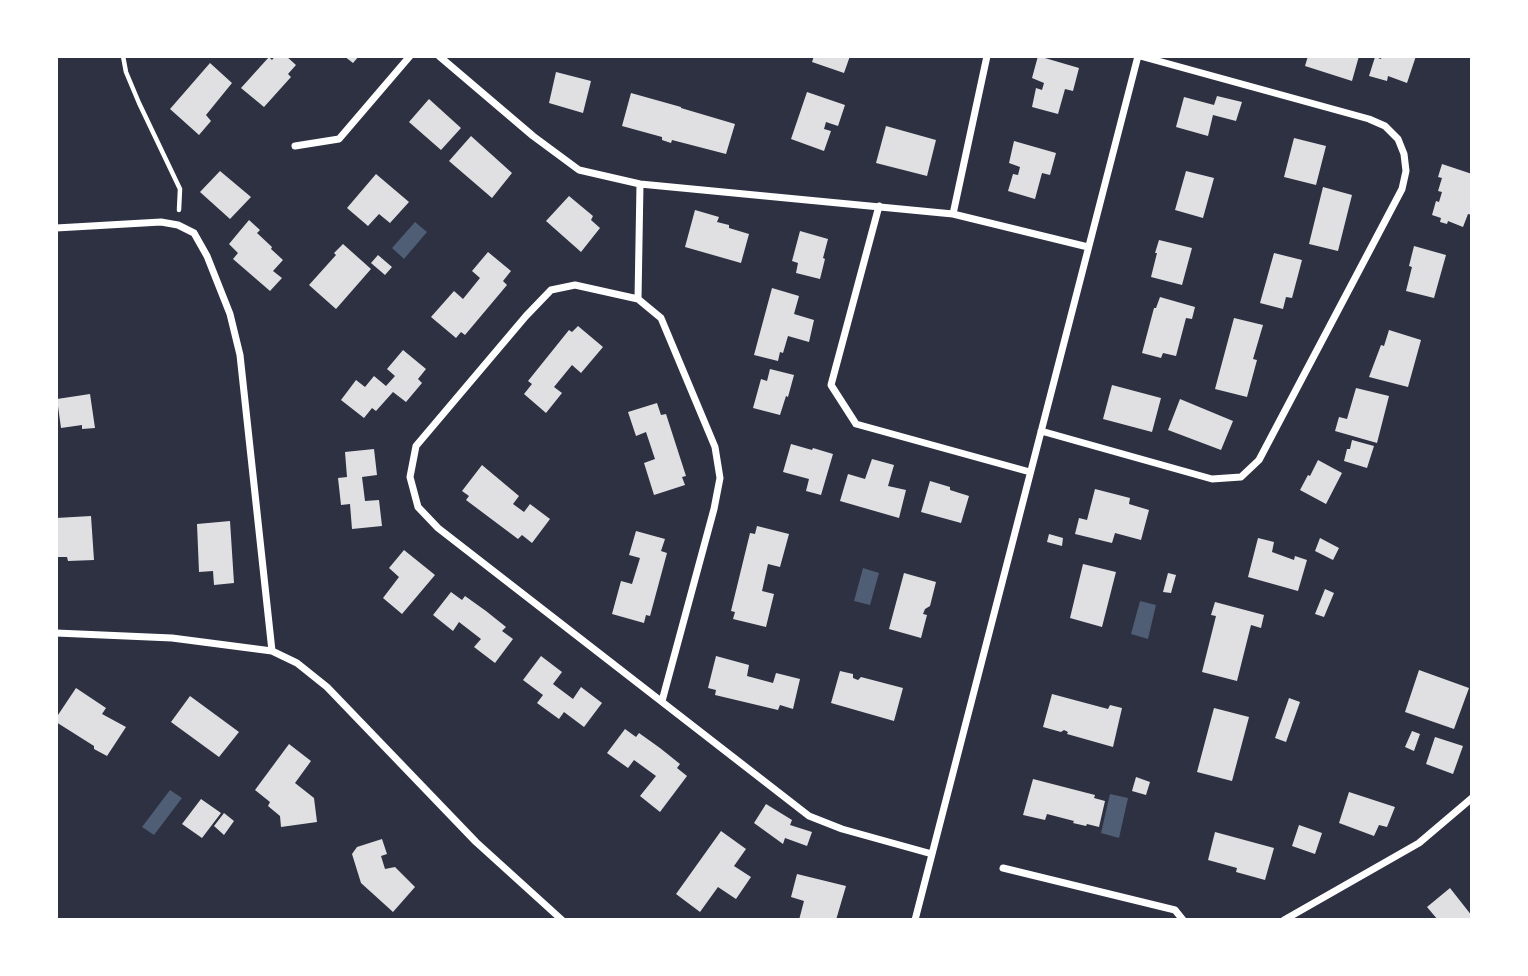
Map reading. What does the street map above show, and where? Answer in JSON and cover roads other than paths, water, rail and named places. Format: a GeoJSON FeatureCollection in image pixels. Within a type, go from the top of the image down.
{"type":"FeatureCollection","features":[{"type":"Feature","properties":{"kind":"street"},"geometry":{"type":"LineString","coordinates":[[295,146],[339,138],[410,56]]}},
{"type":"Feature","properties":{"kind":"street"},"geometry":{"type":"LineString","coordinates":[[439,56],[533,136],[579,170],[640,184],[953,214],[1088,247]]}},
{"type":"Feature","properties":{"kind":"street"},"geometry":{"type":"LineString","coordinates":[[953,214],[987,56]]}},
{"type":"Feature","properties":{"kind":"street"},"geometry":{"type":"LineString","coordinates":[[915,920],[1088,247],[1139,56],[1369,119],[1385,126],[1398,139],[1404,153],[1406,171],[1402,189],[1259,460],[1241,477],[1212,479],[1041,431]]}},
{"type":"Feature","properties":{"kind":"street"},"geometry":{"type":"LineString","coordinates":[[638,299],[640,184]]}},
{"type":"Feature","properties":{"kind":"street"},"geometry":{"type":"LineString","coordinates":[[879,206],[831,385],[856,424],[1030,472]]}},
{"type":"Feature","properties":{"kind":"street"},"geometry":{"type":"LineString","coordinates":[[56,228],[161,222],[178,225],[194,233],[207,256],[230,314],[240,355],[272,650]]}},
{"type":"Feature","properties":{"kind":"street"},"geometry":{"type":"LineString","coordinates":[[662,701],[714,509],[720,478],[715,447],[661,318],[638,299],[575,285],[551,290],[416,446],[410,477],[418,508],[438,528],[809,817],[932,854]]}},
{"type":"Feature","properties":{"kind":"street"},"geometry":{"type":"LineString","coordinates":[[56,633],[172,638],[272,650],[296,663],[327,687],[476,842],[562,920]]}},
{"type":"Feature","properties":{"kind":"street"},"geometry":{"type":"LineString","coordinates":[[1284,920],[1419,843],[1472,798]]}},
{"type":"Feature","properties":{"kind":"street"},"geometry":{"type":"LineString","coordinates":[[1003,868],[1175,910],[1184,920]]}},
{"type":"Feature","properties":{"kind":"water"},"geometry":{"type":"Polygon","coordinates":[[[415,222],[427,232],[404,259],[392,248],[415,222]]]}},
{"type":"Feature","properties":{"kind":"water"},"geometry":{"type":"Polygon","coordinates":[[[863,568],[879,573],[870,605],[854,601],[863,568]]]}},
{"type":"Feature","properties":{"kind":"water"},"geometry":{"type":"Polygon","coordinates":[[[1140,601],[1156,605],[1148,639],[1131,634],[1140,601]]]}},
{"type":"Feature","properties":{"kind":"water"},"geometry":{"type":"Polygon","coordinates":[[[170,790],[182,798],[154,835],[142,827],[170,790]]]}},
{"type":"Feature","properties":{"kind":"water"},"geometry":{"type":"Polygon","coordinates":[[[1110,794],[1128,798],[1119,838],[1101,833],[1110,794]]]}}]}
